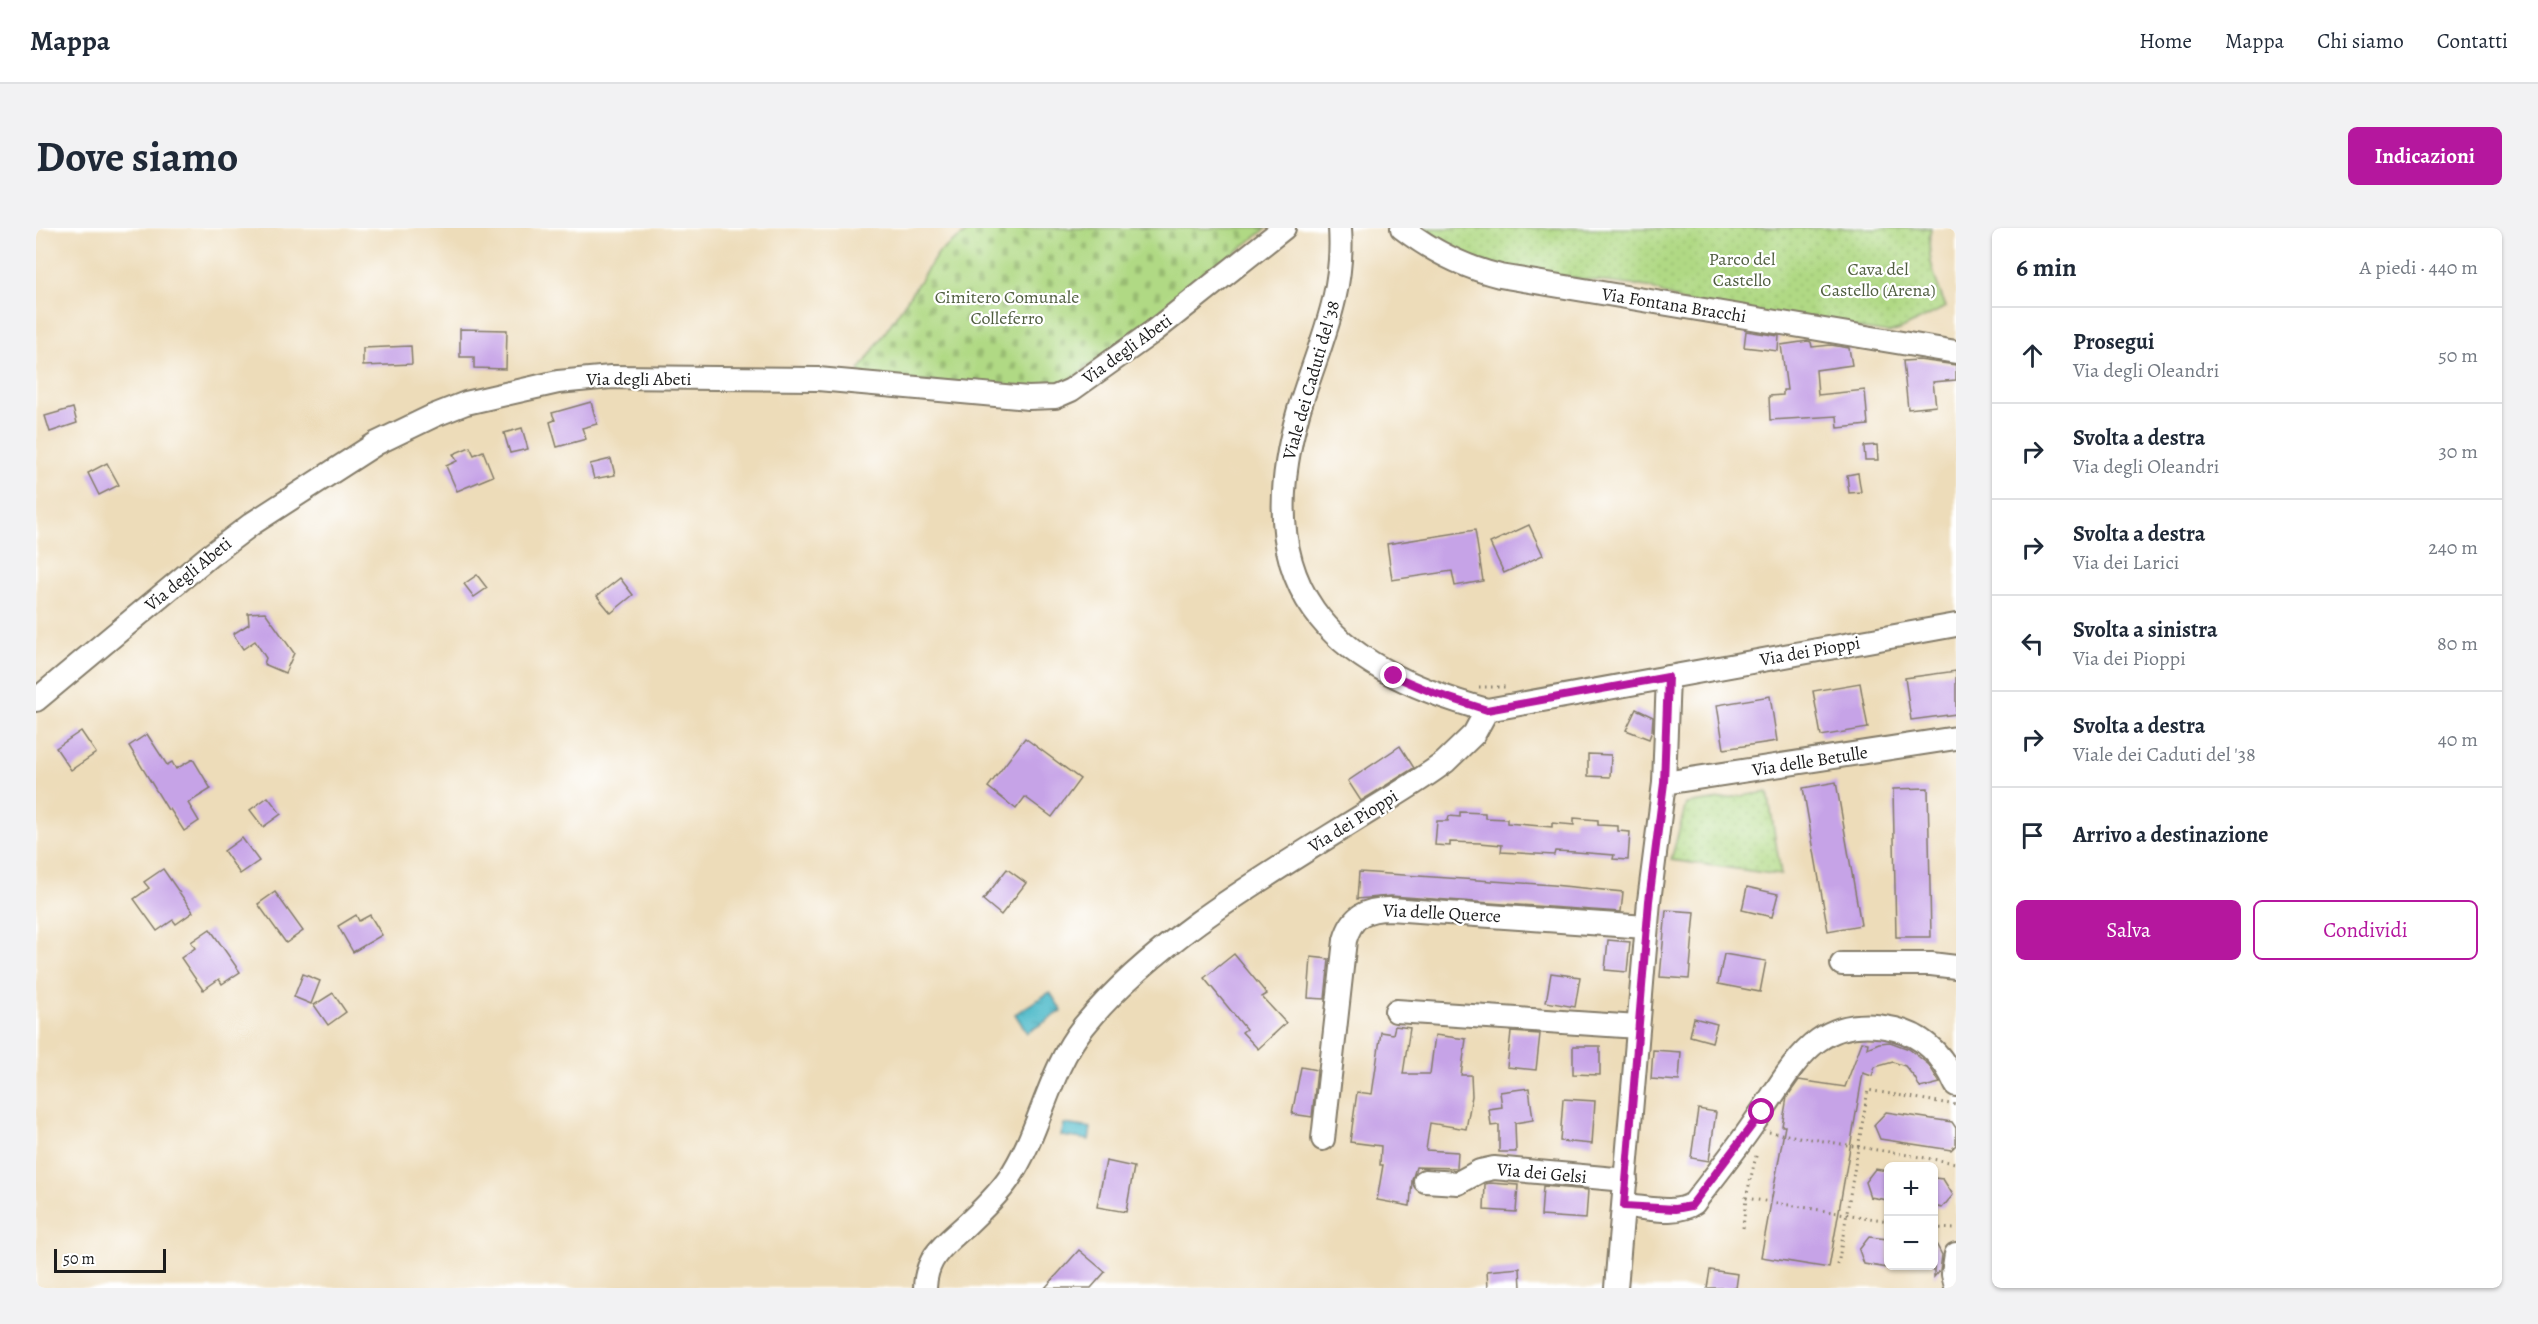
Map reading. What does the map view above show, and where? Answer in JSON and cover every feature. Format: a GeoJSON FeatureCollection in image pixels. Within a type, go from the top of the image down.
{"type":"FeatureCollection","features":[{"type":"Feature","properties":{"kind":"street","name":"Via degli Abeti"},"geometry":{"type":"LineString","coordinates":[[36,700],[248,527],[365,450],[447,410],[482,399],[558,382],[610,377],[818,379],[1028,398],[1055,397],[1071,390],[1129,350],[1284,228]]}},
{"type":"Feature","properties":{"kind":"street","name":"Viale dei Caduti del '38"},"geometry":{"type":"LineString","coordinates":[[1340,228],[1338,284],[1332,314],[1299,411],[1287,466],[1283,517],[1292,568],[1303,592],[1320,618],[1362,657],[1406,682],[1487,710]]}},
{"type":"Feature","properties":{"kind":"street","name":"Via Fontana Bracchi"},"geometry":{"type":"LineString","coordinates":[[1402,228],[1428,247],[1455,261],[1500,276],[1956,352]]}},
{"type":"Feature","properties":{"kind":"street","name":"Via dei Pioppi"},"geometry":{"type":"LineString","coordinates":[[925,1288],[928,1267],[935,1254],[986,1206],[1010,1177],[1028,1142],[1063,1057],[1085,1025],[1105,1003],[1162,952],[1228,902],[1439,767],[1468,741],[1487,710],[1956,626]]}},
{"type":"Feature","properties":{"kind":"street"},"geometry":{"type":"LineString","coordinates":[[1616,1288],[1647,927],[1664,783],[1668,677]]}},
{"type":"Feature","properties":{"kind":"street","name":"Via delle Betulle"},"geometry":{"type":"LineString","coordinates":[[1664,783],[1956,738]]}},
{"type":"Feature","properties":{"kind":"street","name":"Via delle Querce"},"geometry":{"type":"LineString","coordinates":[[1323,1139],[1345,940],[1350,925],[1359,915],[1372,910],[1389,909],[1647,927]]}},
{"type":"Feature","properties":{"kind":"street"},"geometry":{"type":"LineString","coordinates":[[1842,964],[1931,964],[1956,967]]}},
{"type":"Feature","properties":{"kind":"street"},"geometry":{"type":"LineString","coordinates":[[1396,1011],[1638,1027]]}},
{"type":"Feature","properties":{"kind":"street"},"geometry":{"type":"LineString","coordinates":[[1624,1206],[1681,1209],[1694,1203],[1754,1124],[1797,1059],[1820,1038],[1836,1029],[1873,1025],[1914,1035],[1941,1057],[1956,1085]]}},
{"type":"Feature","properties":{"kind":"street","name":"Via dei Gelsi"},"geometry":{"type":"LineString","coordinates":[[1425,1181],[1458,1183],[1480,1171],[1494,1168],[1626,1180]]}},
{"type":"Feature","properties":{"kind":"street"},"geometry":{"type":"LineString","coordinates":[[1956,1255],[1953,1274],[1956,1286]]}},
{"type":"Feature","properties":{"kind":"path"},"geometry":{"type":"LineString","coordinates":[[1473,687],[1510,687]]}},
{"type":"Feature","properties":{"kind":"path"},"geometry":{"type":"LineString","coordinates":[[1838,1265],[1868,1090],[1956,1105]]}},
{"type":"Feature","properties":{"kind":"path"},"geometry":{"type":"LineString","coordinates":[[1759,1130],[1956,1163]]}},
{"type":"Feature","properties":{"kind":"path"},"geometry":{"type":"LineString","coordinates":[[1746,1198],[1884,1220]]}},
{"type":"Feature","properties":{"kind":"path"},"geometry":{"type":"LineString","coordinates":[[1938,1228],[1956,1229]]}},
{"type":"Feature","properties":{"kind":"green space","name":"Cimitero Comunale Colleferro"},"geometry":{"type":"Polygon","coordinates":[[[973,228],[1267,228],[1063,386],[1012,388],[863,378],[859,371],[939,252],[973,228]]]}},
{"type":"Feature","properties":{"kind":"green space","name":"Parco del Castello"},"geometry":{"type":"Polygon","coordinates":[[[1423,228],[1931,228],[1930,258],[1946,307],[1900,330],[1889,333],[1684,302],[1648,287],[1504,270],[1462,256],[1423,228]]]}},
{"type":"Feature","properties":{"kind":"green space"},"geometry":{"type":"Polygon","coordinates":[[[1768,792],[1781,875],[1671,860],[1686,804],[1768,792]]]}},
{"type":"Feature","properties":{"kind":"water"},"geometry":{"type":"Polygon","coordinates":[[[1050,992],[1062,1011],[1027,1033],[1015,1014],[1050,992]]]}},
{"type":"Feature","properties":{"kind":"water"},"geometry":{"type":"Polygon","coordinates":[[[1064,1124],[1091,1128],[1089,1140],[1061,1136],[1064,1124]]]}},
{"type":"Feature","properties":{"kind":"building"},"geometry":{"type":"Polygon","coordinates":[[[460,329],[507,330],[506,369],[474,368],[474,357],[460,357],[460,329]]]}},
{"type":"Feature","properties":{"kind":"building"},"geometry":{"type":"Polygon","coordinates":[[[1746,331],[1779,336],[1778,351],[1744,347],[1746,331]]]}},
{"type":"Feature","properties":{"kind":"building"},"geometry":{"type":"Polygon","coordinates":[[[1811,342],[1812,347],[1831,345],[1849,348],[1852,365],[1816,370],[1818,395],[1865,390],[1868,425],[1838,428],[1837,416],[1770,420],[1769,396],[1783,395],[1783,390],[1787,390],[1781,345],[1811,342]]]}},
{"type":"Feature","properties":{"kind":"building"},"geometry":{"type":"Polygon","coordinates":[[[411,346],[412,364],[363,366],[363,348],[411,346]]]}},
{"type":"Feature","properties":{"kind":"building"},"geometry":{"type":"Polygon","coordinates":[[[1919,360],[1956,365],[1956,380],[1933,382],[1936,406],[1908,409],[1903,361],[1919,360]]]}},
{"type":"Feature","properties":{"kind":"building"},"geometry":{"type":"Polygon","coordinates":[[[591,402],[597,424],[582,428],[586,439],[557,447],[550,422],[555,420],[552,413],[591,402]]]}},
{"type":"Feature","properties":{"kind":"building"},"geometry":{"type":"Polygon","coordinates":[[[73,408],[77,423],[50,432],[45,416],[73,408]]]}},
{"type":"Feature","properties":{"kind":"building"},"geometry":{"type":"Polygon","coordinates":[[[522,428],[528,449],[510,453],[504,433],[522,428]]]}},
{"type":"Feature","properties":{"kind":"building"},"geometry":{"type":"Polygon","coordinates":[[[1877,445],[1878,460],[1865,460],[1864,446],[1877,445]]]}},
{"type":"Feature","properties":{"kind":"building"},"geometry":{"type":"Polygon","coordinates":[[[470,447],[474,455],[483,451],[493,476],[457,491],[446,466],[457,461],[453,454],[470,447]]]}},
{"type":"Feature","properties":{"kind":"building"},"geometry":{"type":"Polygon","coordinates":[[[611,459],[615,475],[594,479],[590,464],[611,459]]]}},
{"type":"Feature","properties":{"kind":"building"},"geometry":{"type":"Polygon","coordinates":[[[107,463],[119,485],[99,495],[88,473],[107,463]]]}},
{"type":"Feature","properties":{"kind":"building"},"geometry":{"type":"Polygon","coordinates":[[[1858,473],[1861,492],[1849,493],[1847,475],[1858,473]]]}},
{"type":"Feature","properties":{"kind":"building"},"geometry":{"type":"Polygon","coordinates":[[[1529,525],[1543,555],[1504,573],[1490,543],[1529,525]]]}},
{"type":"Feature","properties":{"kind":"building"},"geometry":{"type":"Polygon","coordinates":[[[1475,530],[1483,581],[1455,586],[1452,571],[1392,580],[1387,544],[1475,530]]]}},
{"type":"Feature","properties":{"kind":"building"},"geometry":{"type":"Polygon","coordinates":[[[477,575],[487,588],[474,597],[464,584],[477,575]]]}},
{"type":"Feature","properties":{"kind":"building"},"geometry":{"type":"Polygon","coordinates":[[[620,578],[633,595],[611,613],[597,596],[620,578]]]}},
{"type":"Feature","properties":{"kind":"building"},"geometry":{"type":"Polygon","coordinates":[[[265,612],[294,653],[285,673],[264,664],[266,658],[255,641],[243,649],[233,634],[249,624],[248,613],[265,612]]]}},
{"type":"Feature","properties":{"kind":"building"},"geometry":{"type":"Polygon","coordinates":[[[1956,671],[1956,714],[1911,720],[1905,678],[1956,671]]]}},
{"type":"Feature","properties":{"kind":"building"},"geometry":{"type":"Polygon","coordinates":[[[1860,683],[1868,728],[1821,736],[1813,691],[1860,683]]]}},
{"type":"Feature","properties":{"kind":"building"},"geometry":{"type":"Polygon","coordinates":[[[1770,696],[1777,741],[1724,749],[1717,705],[1770,696]]]}},
{"type":"Feature","properties":{"kind":"building"},"geometry":{"type":"Polygon","coordinates":[[[1636,709],[1653,717],[1649,739],[1626,730],[1636,709]]]}},
{"type":"Feature","properties":{"kind":"building"},"geometry":{"type":"Polygon","coordinates":[[[81,731],[96,753],[71,770],[56,748],[81,731]]]}},
{"type":"Feature","properties":{"kind":"building"},"geometry":{"type":"Polygon","coordinates":[[[147,734],[167,765],[172,762],[176,769],[193,759],[211,789],[188,803],[199,821],[184,831],[170,809],[168,810],[129,746],[147,734]]]}},
{"type":"Feature","properties":{"kind":"building"},"geometry":{"type":"Polygon","coordinates":[[[1025,738],[1080,779],[1052,817],[1025,797],[1016,809],[988,787],[1025,738]]]}},
{"type":"Feature","properties":{"kind":"building"},"geometry":{"type":"Polygon","coordinates":[[[1400,746],[1414,768],[1361,801],[1348,781],[1400,746]]]}},
{"type":"Feature","properties":{"kind":"building"},"geometry":{"type":"Polygon","coordinates":[[[1588,754],[1611,755],[1610,777],[1588,776],[1588,754]]]}},
{"type":"Feature","properties":{"kind":"building"},"geometry":{"type":"Polygon","coordinates":[[[1836,782],[1861,925],[1828,931],[1803,788],[1836,782]]]}},
{"type":"Feature","properties":{"kind":"building"},"geometry":{"type":"Polygon","coordinates":[[[1928,788],[1931,937],[1896,937],[1893,789],[1928,788]]]}},
{"type":"Feature","properties":{"kind":"building"},"geometry":{"type":"Polygon","coordinates":[[[268,797],[281,814],[263,827],[250,810],[268,797]]]}},
{"type":"Feature","properties":{"kind":"building"},"geometry":{"type":"Polygon","coordinates":[[[1460,812],[1485,813],[1485,818],[1507,819],[1507,823],[1552,827],[1552,823],[1574,825],[1574,818],[1598,820],[1598,825],[1618,826],[1618,831],[1630,832],[1628,860],[1613,859],[1614,855],[1576,852],[1555,851],[1554,855],[1501,852],[1502,845],[1480,843],[1450,842],[1450,846],[1435,845],[1437,821],[1448,821],[1449,816],[1460,817],[1460,812]]]}},
{"type":"Feature","properties":{"kind":"building"},"geometry":{"type":"Polygon","coordinates":[[[242,838],[259,861],[240,874],[224,851],[242,838]]]}},
{"type":"Feature","properties":{"kind":"building"},"geometry":{"type":"Polygon","coordinates":[[[163,869],[193,912],[176,924],[173,920],[157,931],[134,899],[149,888],[144,882],[163,869]]]}},
{"type":"Feature","properties":{"kind":"building"},"geometry":{"type":"Polygon","coordinates":[[[1007,869],[1026,883],[1001,915],[983,900],[1007,869]]]}},
{"type":"Feature","properties":{"kind":"building"},"geometry":{"type":"Polygon","coordinates":[[[1359,872],[1623,892],[1621,912],[1391,896],[1357,899],[1359,872]]]}},
{"type":"Feature","properties":{"kind":"building"},"geometry":{"type":"Polygon","coordinates":[[[1747,887],[1778,894],[1772,917],[1742,910],[1747,887]]]}},
{"type":"Feature","properties":{"kind":"building"},"geometry":{"type":"Polygon","coordinates":[[[275,892],[303,931],[286,943],[258,904],[275,892]]]}},
{"type":"Feature","properties":{"kind":"building"},"geometry":{"type":"Polygon","coordinates":[[[1666,910],[1695,912],[1689,979],[1660,977],[1666,910]]]}},
{"type":"Feature","properties":{"kind":"building"},"geometry":{"type":"Polygon","coordinates":[[[356,915],[359,921],[370,915],[382,935],[353,952],[338,926],[356,915]]]}},
{"type":"Feature","properties":{"kind":"building"},"geometry":{"type":"Polygon","coordinates":[[[210,929],[240,972],[222,984],[219,979],[203,990],[181,958],[195,948],[191,942],[210,929]]]}},
{"type":"Feature","properties":{"kind":"building"},"geometry":{"type":"Polygon","coordinates":[[[1608,940],[1630,942],[1627,972],[1605,970],[1608,940]]]}},
{"type":"Feature","properties":{"kind":"building"},"geometry":{"type":"Polygon","coordinates":[[[1234,954],[1267,994],[1262,997],[1286,1023],[1258,1049],[1242,1032],[1246,1029],[1204,978],[1234,954]]]}},
{"type":"Feature","properties":{"kind":"building"},"geometry":{"type":"Polygon","coordinates":[[[1724,954],[1766,961],[1760,992],[1718,984],[1724,954]]]}},
{"type":"Feature","properties":{"kind":"building"},"geometry":{"type":"Polygon","coordinates":[[[1311,957],[1329,959],[1325,999],[1308,998],[1311,957]]]}},
{"type":"Feature","properties":{"kind":"building"},"geometry":{"type":"Polygon","coordinates":[[[1551,973],[1580,977],[1575,1007],[1546,1002],[1551,973]]]}},
{"type":"Feature","properties":{"kind":"building"},"geometry":{"type":"Polygon","coordinates":[[[303,974],[320,981],[311,1004],[294,997],[303,974]]]}},
{"type":"Feature","properties":{"kind":"building"},"geometry":{"type":"Polygon","coordinates":[[[333,993],[346,1012],[328,1025],[314,1005],[333,993]]]}},
{"type":"Feature","properties":{"kind":"building"},"geometry":{"type":"Polygon","coordinates":[[[1694,1018],[1717,1024],[1712,1042],[1690,1036],[1694,1018]]]}},
{"type":"Feature","properties":{"kind":"building"},"geometry":{"type":"Polygon","coordinates":[[[1395,1026],[1410,1028],[1403,1074],[1430,1074],[1435,1035],[1466,1039],[1461,1075],[1471,1075],[1472,1096],[1466,1129],[1430,1123],[1426,1150],[1458,1152],[1457,1168],[1416,1167],[1412,1180],[1410,1206],[1377,1200],[1383,1165],[1380,1165],[1381,1146],[1350,1142],[1357,1092],[1372,1094],[1381,1032],[1393,1034],[1395,1026]]]}},
{"type":"Feature","properties":{"kind":"building"},"geometry":{"type":"Polygon","coordinates":[[[1511,1032],[1540,1034],[1536,1070],[1507,1067],[1511,1032]]]}},
{"type":"Feature","properties":{"kind":"building"},"geometry":{"type":"Polygon","coordinates":[[[1862,1042],[1868,1043],[1867,1048],[1879,1043],[1890,1042],[1909,1049],[1929,1065],[1940,1083],[1920,1088],[1905,1066],[1893,1062],[1875,1067],[1872,1076],[1863,1073],[1829,1268],[1761,1257],[1785,1126],[1782,1126],[1787,1097],[1799,1080],[1845,1087],[1862,1042]]]}},
{"type":"Feature","properties":{"kind":"building"},"geometry":{"type":"Polygon","coordinates":[[[1573,1046],[1600,1046],[1600,1075],[1573,1074],[1573,1046]]]}},
{"type":"Feature","properties":{"kind":"building"},"geometry":{"type":"Polygon","coordinates":[[[1653,1050],[1681,1052],[1679,1081],[1651,1079],[1653,1050]]]}},
{"type":"Feature","properties":{"kind":"building"},"geometry":{"type":"Polygon","coordinates":[[[1301,1067],[1317,1070],[1312,1117],[1292,1114],[1301,1067]]]}},
{"type":"Feature","properties":{"kind":"building"},"geometry":{"type":"Polygon","coordinates":[[[1529,1088],[1533,1120],[1515,1123],[1516,1152],[1499,1152],[1499,1125],[1491,1126],[1489,1109],[1502,1107],[1500,1092],[1529,1088]]]}},
{"type":"Feature","properties":{"kind":"building"},"geometry":{"type":"Polygon","coordinates":[[[1563,1099],[1595,1101],[1592,1144],[1560,1141],[1563,1099]]]}},
{"type":"Feature","properties":{"kind":"building"},"geometry":{"type":"Polygon","coordinates":[[[1698,1109],[1716,1112],[1709,1161],[1691,1158],[1698,1109]]]}},
{"type":"Feature","properties":{"kind":"building"},"geometry":{"type":"Polygon","coordinates":[[[1886,1112],[1952,1122],[1956,1128],[1956,1145],[1951,1150],[1880,1139],[1874,1125],[1886,1112]]]}},
{"type":"Feature","properties":{"kind":"building"},"geometry":{"type":"Polygon","coordinates":[[[1106,1161],[1134,1167],[1126,1212],[1097,1207],[1106,1161]]]}},
{"type":"Feature","properties":{"kind":"building"},"geometry":{"type":"Polygon","coordinates":[[[1875,1169],[1884,1170],[1884,1199],[1870,1197],[1865,1182],[1875,1169]]]}},
{"type":"Feature","properties":{"kind":"building"},"geometry":{"type":"Polygon","coordinates":[[[1938,1178],[1943,1179],[1953,1195],[1942,1208],[1938,1207],[1938,1178]]]}},
{"type":"Feature","properties":{"kind":"building"},"geometry":{"type":"Polygon","coordinates":[[[1485,1184],[1518,1185],[1516,1212],[1484,1210],[1485,1184]]]}},
{"type":"Feature","properties":{"kind":"building"},"geometry":{"type":"Polygon","coordinates":[[[1543,1186],[1588,1190],[1586,1219],[1541,1216],[1543,1186]]]}},
{"type":"Feature","properties":{"kind":"building"},"geometry":{"type":"Polygon","coordinates":[[[1869,1237],[1884,1239],[1884,1267],[1864,1264],[1859,1250],[1869,1237]]]}},
{"type":"Feature","properties":{"kind":"building"},"geometry":{"type":"Polygon","coordinates":[[[1938,1248],[1942,1255],[1940,1270],[1934,1277],[1934,1270],[1938,1270],[1938,1248]]]}},
{"type":"Feature","properties":{"kind":"building"},"geometry":{"type":"Polygon","coordinates":[[[1079,1250],[1105,1272],[1091,1288],[1045,1288],[1079,1250]]]}},
{"type":"Feature","properties":{"kind":"building"},"geometry":{"type":"Polygon","coordinates":[[[1520,1268],[1521,1288],[1488,1288],[1487,1271],[1520,1268]]]}},
{"type":"Feature","properties":{"kind":"building"},"geometry":{"type":"Polygon","coordinates":[[[1710,1270],[1738,1274],[1736,1288],[1707,1288],[1710,1270]]]}},
{"type":"Feature","properties":{"kind":"route"},"geometry":{"type":"LineString","coordinates":[[1394,676],[1434,693],[1487,710],[1668,677],[1664,783],[1649,901],[1624,1206],[1681,1209],[1691,1206],[1762,1112]]}},
{"type":"Feature","properties":{"kind":"park label","name":"Cava del Castello (Arena)"},"geometry":{"type":"Point","coordinates":[1878,279]}}]}
